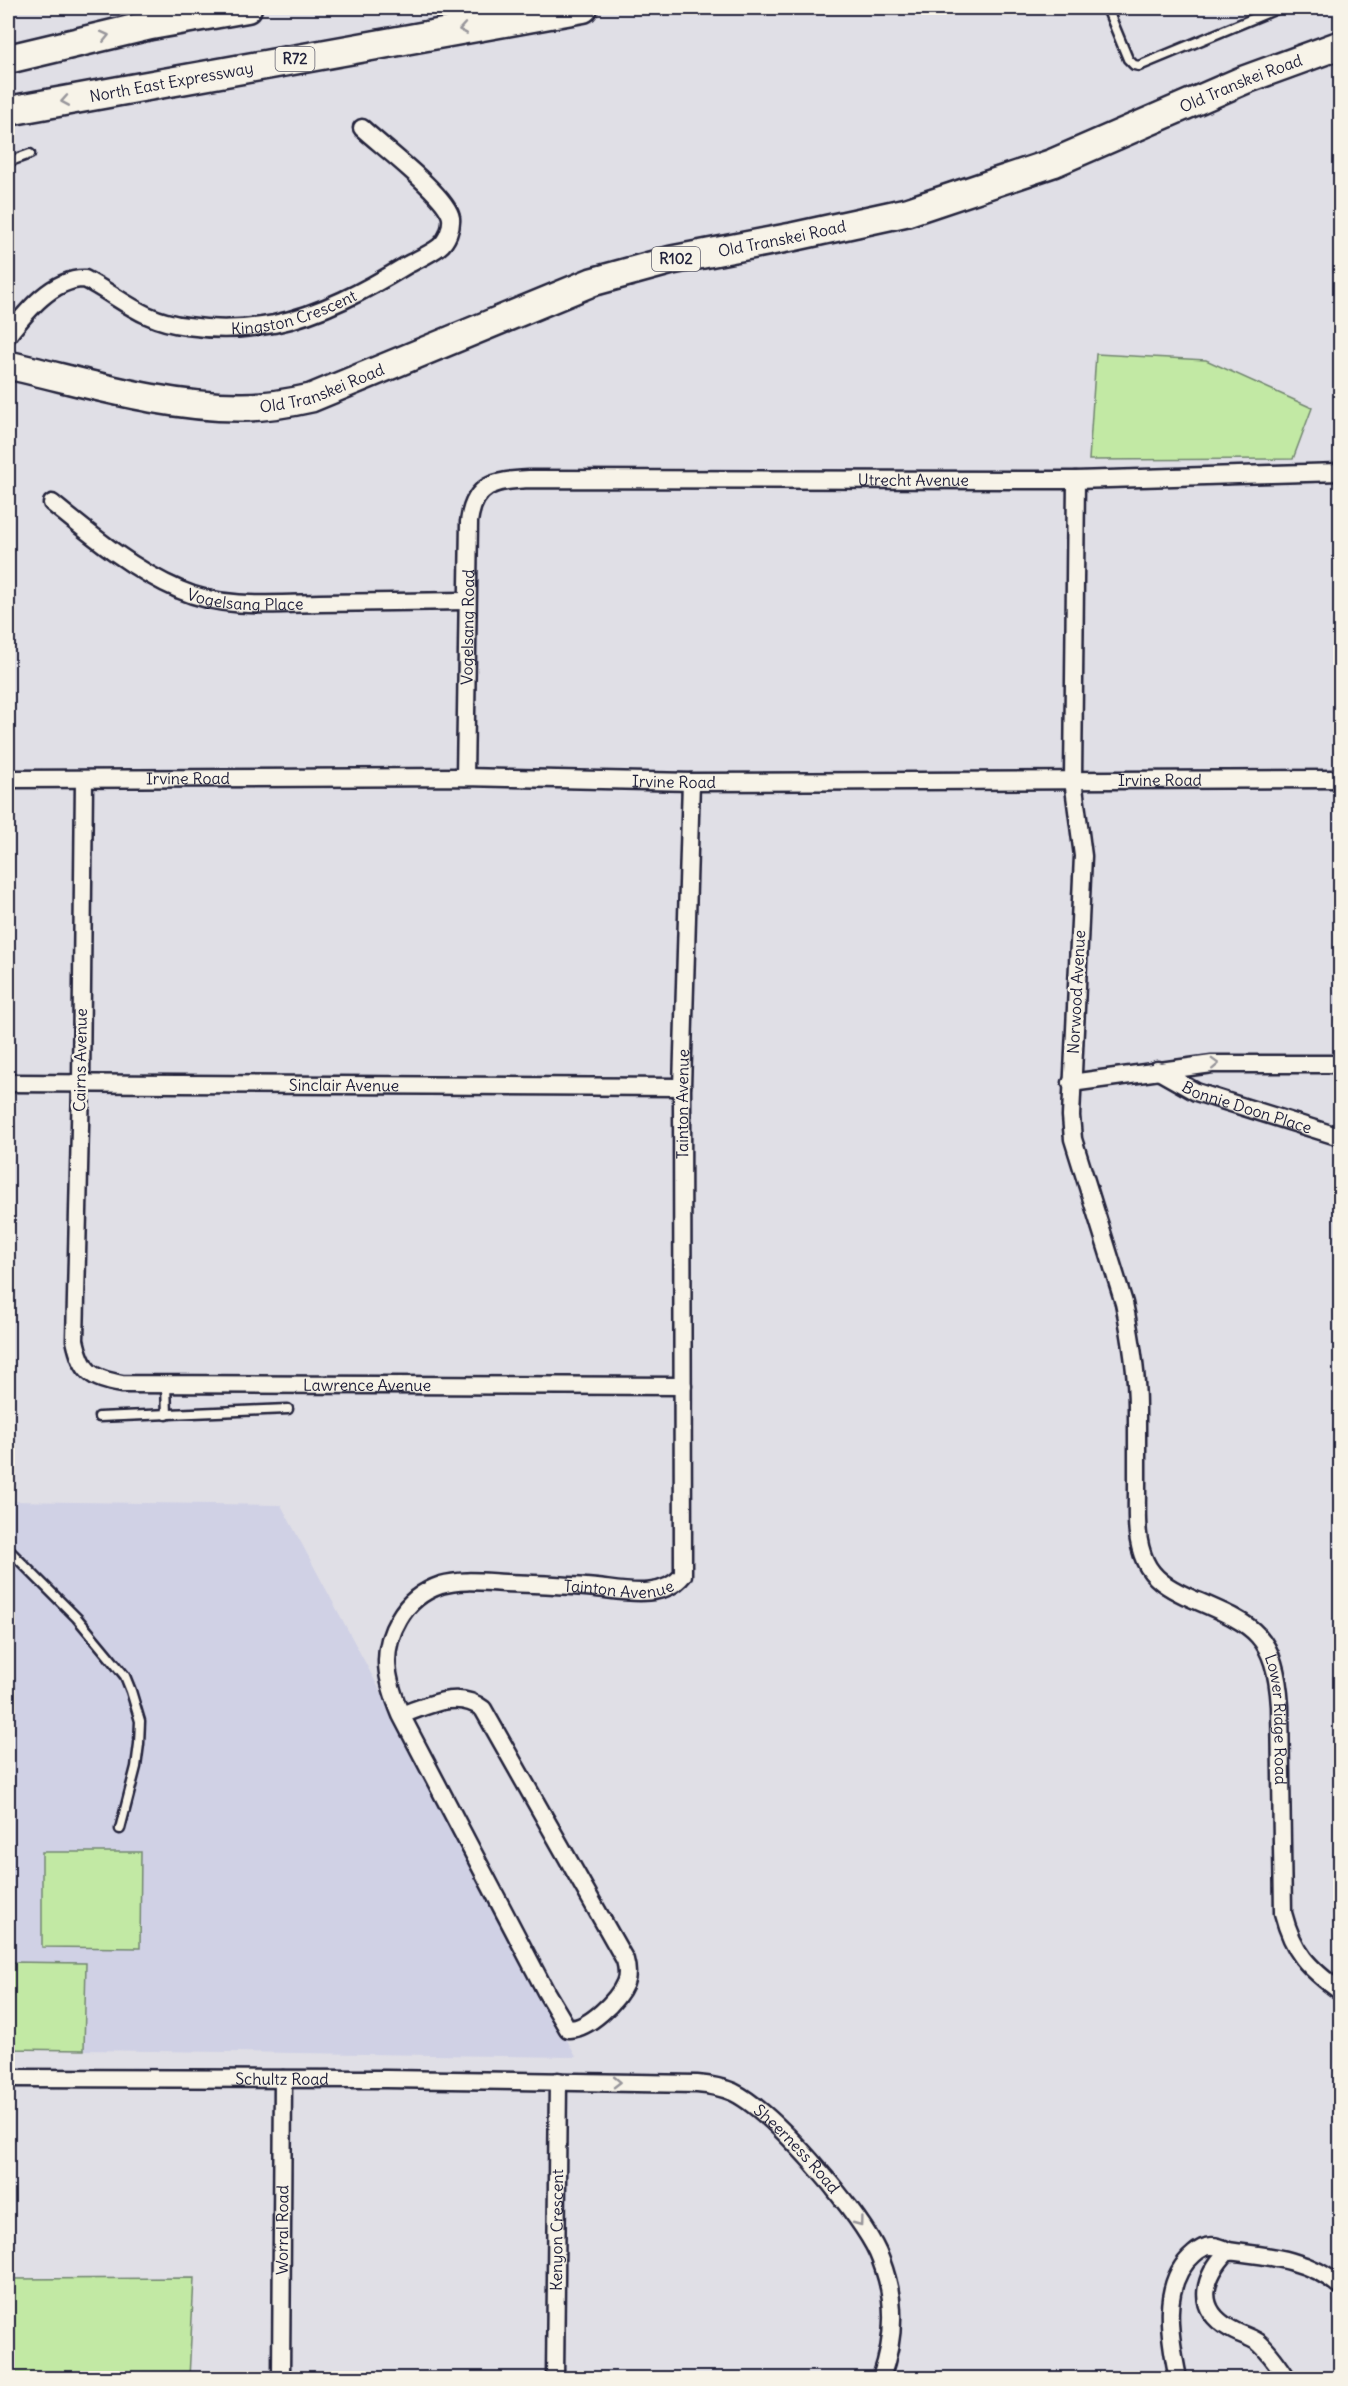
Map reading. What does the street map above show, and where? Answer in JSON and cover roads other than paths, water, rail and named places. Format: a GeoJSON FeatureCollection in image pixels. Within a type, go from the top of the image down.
{"type":"FeatureCollection","features":[{"type":"Feature","properties":{"kind":"highway"},"geometry":{"type":"LineString","coordinates":[[151,25],[206,8]]}},
{"type":"Feature","properties":{"kind":"highway"},"geometry":{"type":"LineString","coordinates":[[8,59],[151,25],[247,8]]}},
{"type":"Feature","properties":{"kind":"highway","name":"North East Expressway"},"geometry":{"type":"LineString","coordinates":[[8,111],[583,8]]}},
{"type":"Feature","properties":{"kind":"main road","name":"Old Transkei Road"},"geometry":{"type":"LineString","coordinates":[[8,365],[148,396],[202,405],[278,405],[311,398],[592,282],[672,260],[907,212],[1053,163],[1244,80],[1341,45]]}},
{"type":"Feature","properties":{"kind":"street","name":"Kingston Crescent"},"geometry":{"type":"LineString","coordinates":[[8,335],[50,292],[76,278],[85,279],[159,322],[190,327],[221,328],[272,324],[313,314],[388,276],[440,246],[448,235],[451,225],[451,216],[442,202],[431,189],[362,128]]}},
{"type":"Feature","properties":{"kind":"street","name":"Utrecht Avenue"},"geometry":{"type":"LineString","coordinates":[[488,485],[529,479],[1076,480],[1341,472]]}},
{"type":"Feature","properties":{"kind":"street","name":"Norwood Avenue"},"geometry":{"type":"LineString","coordinates":[[1076,480],[1073,780],[1083,856],[1071,1083],[1073,1138],[1121,1293],[1129,1328],[1137,1403],[1137,1496]]}},
{"type":"Feature","properties":{"kind":"street","name":"Vogelsang Road"},"geometry":{"type":"LineString","coordinates":[[465,777],[466,601],[470,511],[480,491],[488,485]]}},
{"type":"Feature","properties":{"kind":"street","name":"Vogelsang Place"},"geometry":{"type":"LineString","coordinates":[[52,503],[88,533],[152,575],[180,591],[204,598],[269,604],[466,601]]}},
{"type":"Feature","properties":{"kind":"street","name":"Irvine Road"},"geometry":{"type":"LineString","coordinates":[[8,779],[465,777],[691,782],[1341,778]]}},
{"type":"Feature","properties":{"kind":"street","name":"Cairns Avenue"},"geometry":{"type":"LineString","coordinates":[[75,1340],[81,1084],[84,780]]}},
{"type":"Feature","properties":{"kind":"street","name":"Tainton Avenue"},"geometry":{"type":"LineString","coordinates":[[401,1715],[450,1699],[469,1701],[483,1709],[625,1960],[627,1978],[617,1996],[605,2009],[583,2026],[568,2029],[535,1971],[401,1715],[389,1687],[386,1671],[394,1628],[406,1608],[426,1592],[441,1585],[473,1582],[576,1586],[647,1592],[670,1586],[683,1575],[682,1087],[691,782]]}},
{"type":"Feature","properties":{"kind":"street","name":"Bonnie Doon Place"},"geometry":{"type":"LineString","coordinates":[[1071,1083],[1212,1064],[1341,1064]]}},
{"type":"Feature","properties":{"kind":"street","name":"Bonnie Doon Place"},"geometry":{"type":"LineString","coordinates":[[1157,1070],[1196,1092],[1341,1137]]}},
{"type":"Feature","properties":{"kind":"street","name":"Sinclair Avenue"},"geometry":{"type":"LineString","coordinates":[[8,1083],[682,1087]]}},
{"type":"Feature","properties":{"kind":"street","name":"Lawrence Avenue"},"geometry":{"type":"LineString","coordinates":[[75,1340],[82,1362],[93,1376],[122,1384],[682,1386]]}},
{"type":"Feature","properties":{"kind":"street","name":"Lower Ridge Road"},"geometry":{"type":"LineString","coordinates":[[1137,1496],[1139,1541],[1146,1563],[1152,1572],[1172,1590],[1240,1619],[1251,1627],[1270,1652],[1279,1680],[1283,1913],[1291,1939],[1305,1962],[1317,1974],[1341,1991]]}},
{"type":"Feature","properties":{"kind":"street","name":"Schultz Road"},"geometry":{"type":"LineString","coordinates":[[8,2078],[558,2082]]}},
{"type":"Feature","properties":{"kind":"street","name":"Worral Road"},"geometry":{"type":"LineString","coordinates":[[281,2379],[283,2079]]}},
{"type":"Feature","properties":{"kind":"street","name":"Kenyon Crescent"},"geometry":{"type":"LineString","coordinates":[[555,2379],[558,2082]]}},
{"type":"Feature","properties":{"kind":"street","name":"Sheerness Road"},"geometry":{"type":"LineString","coordinates":[[558,2082],[709,2085],[733,2092],[763,2112],[814,2164],[864,2227],[881,2259],[888,2281],[892,2308],[892,2330],[881,2379]]}},
{"type":"Feature","properties":{"kind":"street"},"geometry":{"type":"LineString","coordinates":[[1178,2379],[1171,2321],[1171,2299],[1178,2273],[1191,2256],[1205,2246],[1214,2245],[1228,2251],[1293,2261],[1324,2275],[1341,2286]]}},
{"type":"Feature","properties":{"kind":"street"},"geometry":{"type":"LineString","coordinates":[[1228,2251],[1218,2261],[1208,2279],[1206,2296],[1210,2309],[1223,2324],[1258,2342],[1268,2351],[1287,2379]]}},
{"type":"Feature","properties":{"kind":"lane"},"geometry":{"type":"LineString","coordinates":[[1107,8],[1128,59],[1134,65],[1139,66],[1279,8]]}},
{"type":"Feature","properties":{"kind":"lane"},"geometry":{"type":"LineString","coordinates":[[8,162],[30,154]]}},
{"type":"Feature","properties":{"kind":"lane"},"geometry":{"type":"LineString","coordinates":[[166,1384],[167,1415]]}},
{"type":"Feature","properties":{"kind":"lane"},"geometry":{"type":"LineString","coordinates":[[99,1416],[288,1409]]}},
{"type":"Feature","properties":{"kind":"lane"},"geometry":{"type":"LineString","coordinates":[[8,1549],[77,1618],[125,1676],[140,1722],[136,1767],[120,1829]]}}]}
